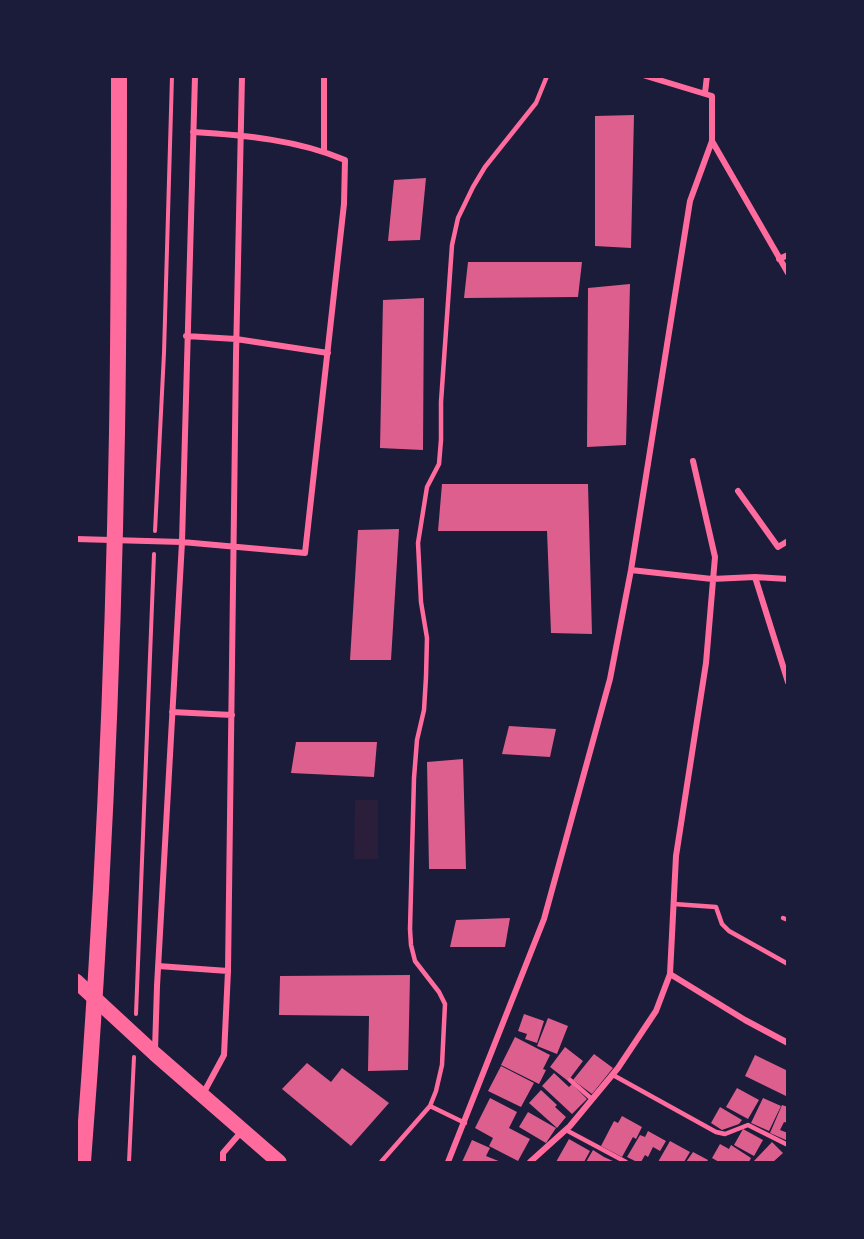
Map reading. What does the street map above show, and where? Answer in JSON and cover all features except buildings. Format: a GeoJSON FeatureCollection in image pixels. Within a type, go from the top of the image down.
{"type":"FeatureCollection","features":[{"type":"Feature","properties":{"kind":"highway"},"geometry":{"type":"LineString","coordinates":[[83,1162],[103,876],[113,615],[119,340],[119,76]]}},
{"type":"Feature","properties":{"kind":"main road"},"geometry":{"type":"LineString","coordinates":[[76,981],[155,1054],[279,1162]]}},
{"type":"Feature","properties":{"kind":"street"},"geometry":{"type":"LineString","coordinates":[[155,1054],[182,542],[195,76]]}},
{"type":"Feature","properties":{"kind":"street"},"geometry":{"type":"LineString","coordinates":[[203,1094],[224,1055],[228,971],[236,339],[242,76]]}},
{"type":"Feature","properties":{"kind":"street"},"geometry":{"type":"LineString","coordinates":[[324,76],[324,151]]}},
{"type":"Feature","properties":{"kind":"street"},"geometry":{"type":"LineString","coordinates":[[448,1162],[544,919],[610,679],[631,570],[690,201],[712,141],[712,96],[646,76]]}},
{"type":"Feature","properties":{"kind":"street"},"geometry":{"type":"LineString","coordinates":[[705,93],[707,76]]}},
{"type":"Feature","properties":{"kind":"street"},"geometry":{"type":"LineString","coordinates":[[76,539],[166,541],[305,553],[344,204],[345,160],[324,151],[240,135],[193,132]]}},
{"type":"Feature","properties":{"kind":"street"},"geometry":{"type":"LineString","coordinates":[[712,141],[788,273]]}},
{"type":"Feature","properties":{"kind":"street"},"geometry":{"type":"LineString","coordinates":[[779,259],[788,255]]}},
{"type":"Feature","properties":{"kind":"street"},"geometry":{"type":"LineString","coordinates":[[186,336],[236,339],[328,353]]}},
{"type":"Feature","properties":{"kind":"street"},"geometry":{"type":"LineString","coordinates":[[530,1162],[566,1130],[613,1075],[656,1011],[670,974],[676,856],[706,663],[715,557],[693,461]]}},
{"type":"Feature","properties":{"kind":"street"},"geometry":{"type":"LineString","coordinates":[[738,491],[778,547],[788,541]]}},
{"type":"Feature","properties":{"kind":"street"},"geometry":{"type":"LineString","coordinates":[[631,570],[712,579],[755,577],[788,579]]}},
{"type":"Feature","properties":{"kind":"street"},"geometry":{"type":"LineString","coordinates":[[755,577],[788,682]]}},
{"type":"Feature","properties":{"kind":"street"},"geometry":{"type":"LineString","coordinates":[[172,712],[232,715]]}},
{"type":"Feature","properties":{"kind":"street"},"geometry":{"type":"LineString","coordinates":[[158,966],[228,971]]}},
{"type":"Feature","properties":{"kind":"street"},"geometry":{"type":"LineString","coordinates":[[670,974],[745,1020],[788,1043]]}},
{"type":"Feature","properties":{"kind":"street"},"geometry":{"type":"LineString","coordinates":[[223,1162],[223,1153],[243,1130]]}},
{"type":"Feature","properties":{"kind":"lane"},"geometry":{"type":"LineString","coordinates":[[381,1162],[430,1106],[442,1065],[445,1004],[439,992],[415,961],[410,937],[414,778],[417,740],[424,710],[427,638],[421,602],[418,543],[427,487],[439,464],[450,265],[458,218],[473,187],[484,167],[536,103],[547,76]]}},
{"type":"Feature","properties":{"kind":"lane"},"geometry":{"type":"LineString","coordinates":[[674,904],[716,907],[722,924],[729,931],[788,964]]}},
{"type":"Feature","properties":{"kind":"lane"},"geometry":{"type":"LineString","coordinates":[[613,1075],[716,1132],[725,1134],[748,1125],[788,1145]]}},
{"type":"Feature","properties":{"kind":"lane"},"geometry":{"type":"LineString","coordinates":[[570,1080],[592,1099]]}},
{"type":"Feature","properties":{"kind":"lane"},"geometry":{"type":"LineString","coordinates":[[430,1106],[465,1123]]}},
{"type":"Feature","properties":{"kind":"lane"},"geometry":{"type":"LineString","coordinates":[[566,1130],[626,1162]]}},
{"type":"Feature","properties":{"kind":"path"},"geometry":{"type":"LineString","coordinates":[[154,541],[164,353],[172,76]]}},
{"type":"Feature","properties":{"kind":"path"},"geometry":{"type":"LineString","coordinates":[[135,1024],[154,553]]}},
{"type":"Feature","properties":{"kind":"path"},"geometry":{"type":"LineString","coordinates":[[129,1162],[134,1047]]}},
{"type":"Feature","properties":{"kind":"shaded area"},"geometry":{"type":"Polygon","coordinates":[[[355,800],[378,800],[378,859],[354,859],[355,800]]]}},
{"type":"Feature","properties":{"kind":"pier"},"geometry":{"type":"Polygon","coordinates":[[[77,77],[141,77],[135,598],[130,796],[119,947],[131,957],[126,1073],[111,1061],[104,1162],[76,1162],[77,77]]]}}]}
